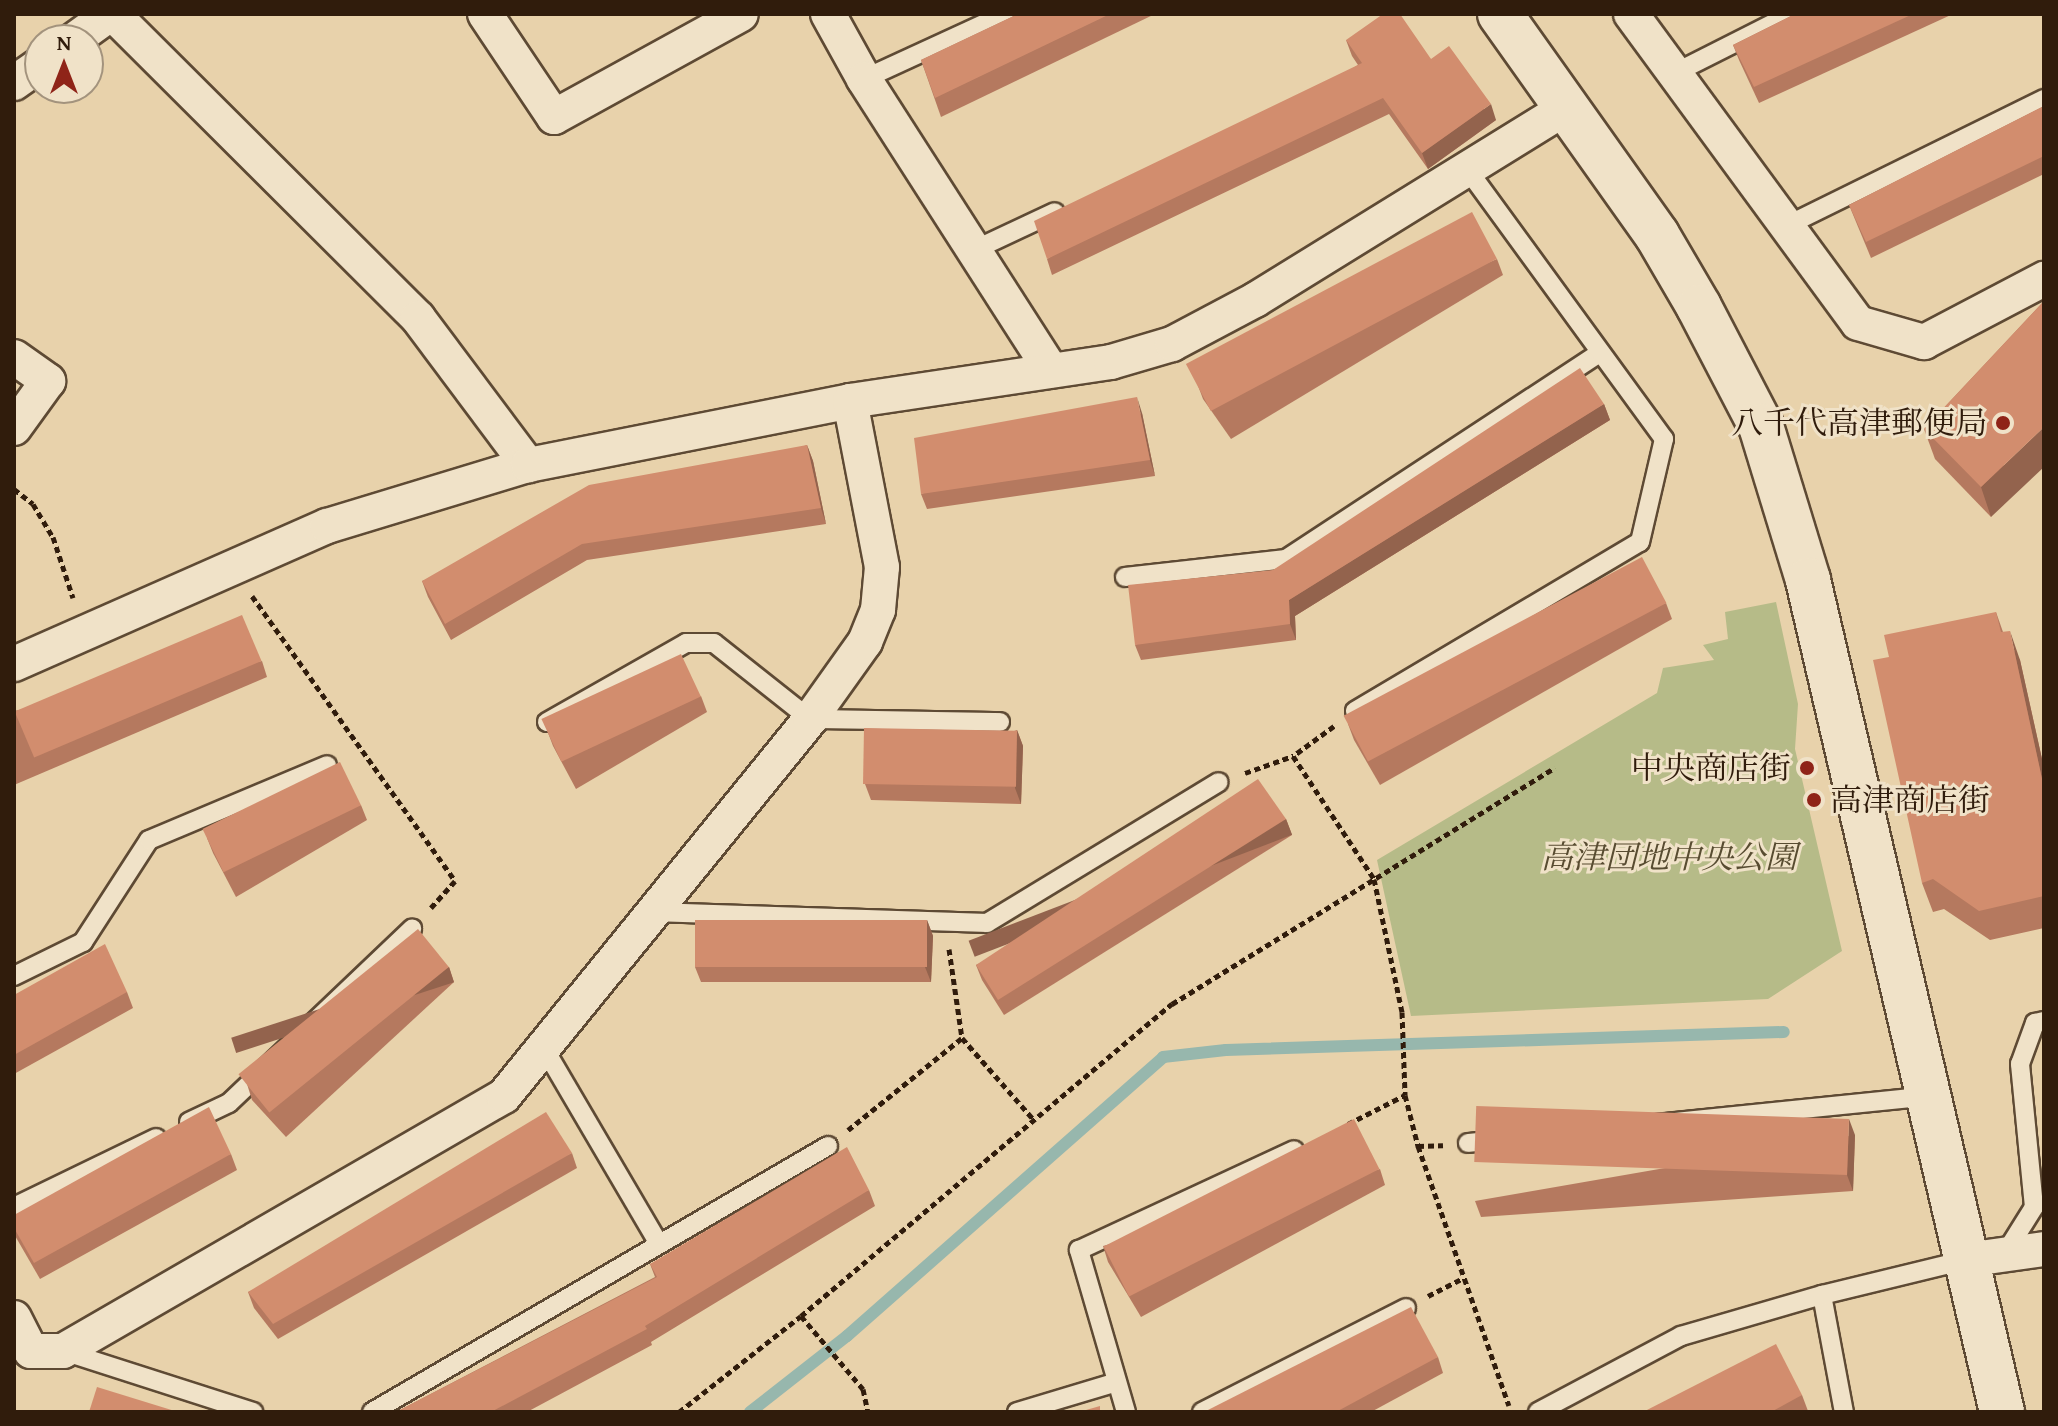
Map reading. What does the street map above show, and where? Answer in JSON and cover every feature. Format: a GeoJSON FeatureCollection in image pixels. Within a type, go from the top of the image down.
{"type":"FeatureCollection","features":[{"type":"Feature","properties":{"kind":"street"},"geometry":{"type":"LineString","coordinates":[[112,14],[418,318],[528,465]]}},
{"type":"Feature","properties":{"kind":"street"},"geometry":{"type":"LineString","coordinates":[[485,14],[554,117],[741,14]]}},
{"type":"Feature","properties":{"kind":"street"},"geometry":{"type":"LineString","coordinates":[[828,14],[864,79],[1051,370]]}},
{"type":"Feature","properties":{"kind":"street"},"geometry":{"type":"LineString","coordinates":[[1500,14],[1657,235],[1741,384],[1775,465],[1808,580],[1927,1096],[1985,1258],[2002,1412]]}},
{"type":"Feature","properties":{"kind":"street"},"geometry":{"type":"LineString","coordinates":[[1631,14],[1858,323],[1924,342],[2044,279]]}},
{"type":"Feature","properties":{"kind":"street"},"geometry":{"type":"LineString","coordinates":[[14,664],[327,526],[528,465],[850,401],[1111,362],[1172,344],[1255,300],[1567,107]]}},
{"type":"Feature","properties":{"kind":"street"},"geometry":{"type":"LineString","coordinates":[[14,357],[48,381],[14,428]]}},
{"type":"Feature","properties":{"kind":"street"},"geometry":{"type":"LineString","coordinates":[[14,1318],[36,1354],[504,1096],[810,719],[865,642],[878,610],[882,567],[850,401]]}},
{"type":"Feature","properties":{"kind":"street"},"geometry":{"type":"LineString","coordinates":[[1985,1258],[2044,1249]]}},
{"type":"Feature","properties":{"kind":"lane"},"geometry":{"type":"LineString","coordinates":[[864,79],[1005,14]]}},
{"type":"Feature","properties":{"kind":"lane"},"geometry":{"type":"LineString","coordinates":[[1675,73],[1792,14]]}},
{"type":"Feature","properties":{"kind":"lane"},"geometry":{"type":"LineString","coordinates":[[1786,226],[2044,99]]}},
{"type":"Feature","properties":{"kind":"lane"},"geometry":{"type":"LineString","coordinates":[[1355,711],[1640,542],[1664,439],[1467,169]]}},
{"type":"Feature","properties":{"kind":"lane"},"geometry":{"type":"LineString","coordinates":[[974,250],[1074,203]]}},
{"type":"Feature","properties":{"kind":"lane"},"geometry":{"type":"LineString","coordinates":[[1125,577],[1286,559],[1600,353]]}},
{"type":"Feature","properties":{"kind":"lane"},"geometry":{"type":"LineString","coordinates":[[547,722],[686,643],[714,643],[810,719],[1000,722]]}},
{"type":"Feature","properties":{"kind":"lane"},"geometry":{"type":"LineString","coordinates":[[14,976],[83,942],[149,840],[327,765]]}},
{"type":"Feature","properties":{"kind":"lane"},"geometry":{"type":"LineString","coordinates":[[654,912],[987,923],[1219,782]]}},
{"type":"Feature","properties":{"kind":"lane"},"geometry":{"type":"LineString","coordinates":[[14,1207],[229,1103],[412,929]]}},
{"type":"Feature","properties":{"kind":"lane"},"geometry":{"type":"LineString","coordinates":[[1538,1412],[1681,1336],[1822,1295],[1985,1258],[2034,1207],[2020,1064],[2035,1023],[2044,1021]]}},
{"type":"Feature","properties":{"kind":"lane"},"geometry":{"type":"LineString","coordinates":[[544,1048],[659,1244]]}},
{"type":"Feature","properties":{"kind":"lane"},"geometry":{"type":"LineString","coordinates":[[1468,1143],[1927,1096]]}},
{"type":"Feature","properties":{"kind":"lane"},"geometry":{"type":"LineString","coordinates":[[1126,1412],[1079,1250],[1322,1137]]}},
{"type":"Feature","properties":{"kind":"lane"},"geometry":{"type":"LineString","coordinates":[[372,1412],[828,1146]]}},
{"type":"Feature","properties":{"kind":"lane"},"geometry":{"type":"LineString","coordinates":[[1822,1295],[1844,1412]]}},
{"type":"Feature","properties":{"kind":"lane"},"geometry":{"type":"LineString","coordinates":[[1202,1412],[1406,1308]]}},
{"type":"Feature","properties":{"kind":"lane"},"geometry":{"type":"LineString","coordinates":[[36,1354],[253,1412]]}},
{"type":"Feature","properties":{"kind":"lane"},"geometry":{"type":"LineString","coordinates":[[1017,1412],[1117,1382]]}},
{"type":"Feature","properties":{"kind":"path"},"geometry":{"type":"LineString","coordinates":[[14,489],[33,504],[53,537],[84,634]]}},
{"type":"Feature","properties":{"kind":"path"},"geometry":{"type":"LineString","coordinates":[[232,568],[455,881],[412,929]]}},
{"type":"Feature","properties":{"kind":"path"},"geometry":{"type":"LineString","coordinates":[[1219,782],[1293,756],[1355,711]]}},
{"type":"Feature","properties":{"kind":"path"},"geometry":{"type":"LineString","coordinates":[[1293,756],[1374,879],[1402,1012],[1405,1095],[1457,1264],[1512,1412]]}},
{"type":"Feature","properties":{"kind":"path"},"geometry":{"type":"LineString","coordinates":[[679,1412],[801,1316],[1172,1004],[1555,767]]}},
{"type":"Feature","properties":{"kind":"path"},"geometry":{"type":"LineString","coordinates":[[945,921],[962,1038],[1034,1120]]}},
{"type":"Feature","properties":{"kind":"path"},"geometry":{"type":"LineString","coordinates":[[828,1146],[962,1038]]}},
{"type":"Feature","properties":{"kind":"path"},"geometry":{"type":"LineString","coordinates":[[1322,1137],[1405,1095]]}},
{"type":"Feature","properties":{"kind":"path"},"geometry":{"type":"LineString","coordinates":[[801,1316],[863,1389],[868,1412]]}},
{"type":"Feature","properties":{"kind":"green space","name":"高津団地中央公園"},"geometry":{"type":"Polygon","coordinates":[[[1776,602],[1798,704],[1795,749],[1842,951],[1768,999],[1411,1016],[1377,860],[1657,693],[1663,668],[1714,660],[1703,645],[1728,639],[1725,612],[1776,602]]]}},
{"type":"Feature","properties":{"kind":"building"},"geometry":{"type":"Polygon","coordinates":[[[1018,14],[1110,14],[935,98],[921,60],[1018,14]]]}},
{"type":"Feature","properties":{"kind":"building"},"geometry":{"type":"Polygon","coordinates":[[[1383,14],[1400,14],[1431,59],[1449,46],[1491,104],[1422,153],[1383,98],[1047,259],[1034,221],[1362,63],[1346,40],[1383,14]]]}},
{"type":"Feature","properties":{"kind":"building"},"geometry":{"type":"Polygon","coordinates":[[[1795,14],[1913,14],[1754,87],[1733,45],[1795,14]]]}},
{"type":"Feature","properties":{"kind":"building"},"geometry":{"type":"Polygon","coordinates":[[[2044,106],[2044,156],[1866,242],[1849,205],[2044,106]]]}},
{"type":"Feature","properties":{"kind":"building"},"geometry":{"type":"Polygon","coordinates":[[[1472,212],[1497,259],[1211,411],[1186,364],[1472,212]]]}},
{"type":"Feature","properties":{"kind":"building"},"geometry":{"type":"Polygon","coordinates":[[[2044,301],[2044,427],[1981,487],[1924,429],[2044,301]]]}},
{"type":"Feature","properties":{"kind":"building"},"geometry":{"type":"Polygon","coordinates":[[[1580,368],[1604,404],[1289,600],[1290,624],[1135,645],[1128,585],[1273,570],[1580,368]]]}},
{"type":"Feature","properties":{"kind":"building"},"geometry":{"type":"Polygon","coordinates":[[[1137,397],[1150,460],[921,494],[914,438],[1137,397]]]}},
{"type":"Feature","properties":{"kind":"building"},"geometry":{"type":"Polygon","coordinates":[[[807,445],[821,508],[582,544],[445,624],[422,581],[589,485],[807,445]]]}},
{"type":"Feature","properties":{"kind":"building"},"geometry":{"type":"Polygon","coordinates":[[[1642,557],[1666,603],[1368,762],[1344,716],[1642,557]]]}},
{"type":"Feature","properties":{"kind":"building"},"geometry":{"type":"Polygon","coordinates":[[[1996,612],[2001,632],[2010,631],[2044,788],[2044,896],[1979,911],[1933,879],[1922,883],[1873,660],[1889,657],[1884,635],[1996,612]]]}},
{"type":"Feature","properties":{"kind":"building"},"geometry":{"type":"Polygon","coordinates":[[[242,615],[262,661],[34,758],[15,712],[242,615]]]}},
{"type":"Feature","properties":{"kind":"building"},"geometry":{"type":"Polygon","coordinates":[[[681,654],[701,697],[561,762],[541,719],[681,654]]]}},
{"type":"Feature","properties":{"kind":"building"},"geometry":{"type":"Polygon","coordinates":[[[864,728],[1017,731],[1016,787],[863,784],[864,728]]]}},
{"type":"Feature","properties":{"kind":"building"},"geometry":{"type":"Polygon","coordinates":[[[340,762],[361,805],[224,872],[202,829],[340,762]]]}},
{"type":"Feature","properties":{"kind":"building"},"geometry":{"type":"Polygon","coordinates":[[[1258,779],[1286,819],[998,1000],[976,965],[1258,779]]]}},
{"type":"Feature","properties":{"kind":"building"},"geometry":{"type":"Polygon","coordinates":[[[695,920],[927,920],[927,967],[695,967],[695,920]]]}},
{"type":"Feature","properties":{"kind":"building"},"geometry":{"type":"Polygon","coordinates":[[[418,929],[449,967],[269,1112],[238,1074],[418,929]]]}},
{"type":"Feature","properties":{"kind":"building"},"geometry":{"type":"Polygon","coordinates":[[[105,944],[127,992],[14,1055],[14,995],[105,944]]]}},
{"type":"Feature","properties":{"kind":"building"},"geometry":{"type":"Polygon","coordinates":[[[1476,1106],[1849,1119],[1847,1175],[1474,1162],[1476,1106]]]}},
{"type":"Feature","properties":{"kind":"building"},"geometry":{"type":"Polygon","coordinates":[[[209,1107],[231,1154],[34,1263],[14,1228],[14,1215],[209,1107]]]}},
{"type":"Feature","properties":{"kind":"building"},"geometry":{"type":"Polygon","coordinates":[[[546,1112],[572,1153],[273,1324],[248,1292],[546,1112]]]}},
{"type":"Feature","properties":{"kind":"building"},"geometry":{"type":"Polygon","coordinates":[[[1354,1119],[1379,1169],[1129,1296],[1104,1247],[1354,1119]]]}},
{"type":"Feature","properties":{"kind":"building"},"geometry":{"type":"Polygon","coordinates":[[[847,1147],[869,1190],[645,1326],[647,1329],[491,1412],[396,1412],[657,1277],[650,1264],[847,1147]]]}},
{"type":"Feature","properties":{"kind":"building"},"geometry":{"type":"Polygon","coordinates":[[[1411,1307],[1438,1357],[1336,1412],[1204,1412],[1411,1307]]]}},
{"type":"Feature","properties":{"kind":"building"},"geometry":{"type":"Polygon","coordinates":[[[1776,1344],[1802,1395],[1771,1412],[1643,1412],[1776,1344]]]}},
{"type":"Feature","properties":{"kind":"building"},"geometry":{"type":"Polygon","coordinates":[[[97,1387],[178,1412],[89,1412],[97,1387]]]}},
{"type":"Feature","properties":{"kind":"building"},"geometry":{"type":"Polygon","coordinates":[[[1100,1406],[1100,1412],[1079,1412],[1100,1406]]]}},
{"type":"Feature","properties":{"kind":"waterway"},"geometry":{"type":"LineString","coordinates":[[750,1412],[847,1336],[1163,1057],[1226,1050],[1784,1032]]}},
{"type":"Feature","properties":{"kind":"place","name":"八千代高津郵便局"},"geometry":{"type":"Point","coordinates":[2003,423]}},
{"type":"Feature","properties":{"kind":"place","name":"中央商店街"},"geometry":{"type":"Point","coordinates":[1807,768]}},
{"type":"Feature","properties":{"kind":"place","name":"高津商店街"},"geometry":{"type":"Point","coordinates":[1814,800]}}]}
